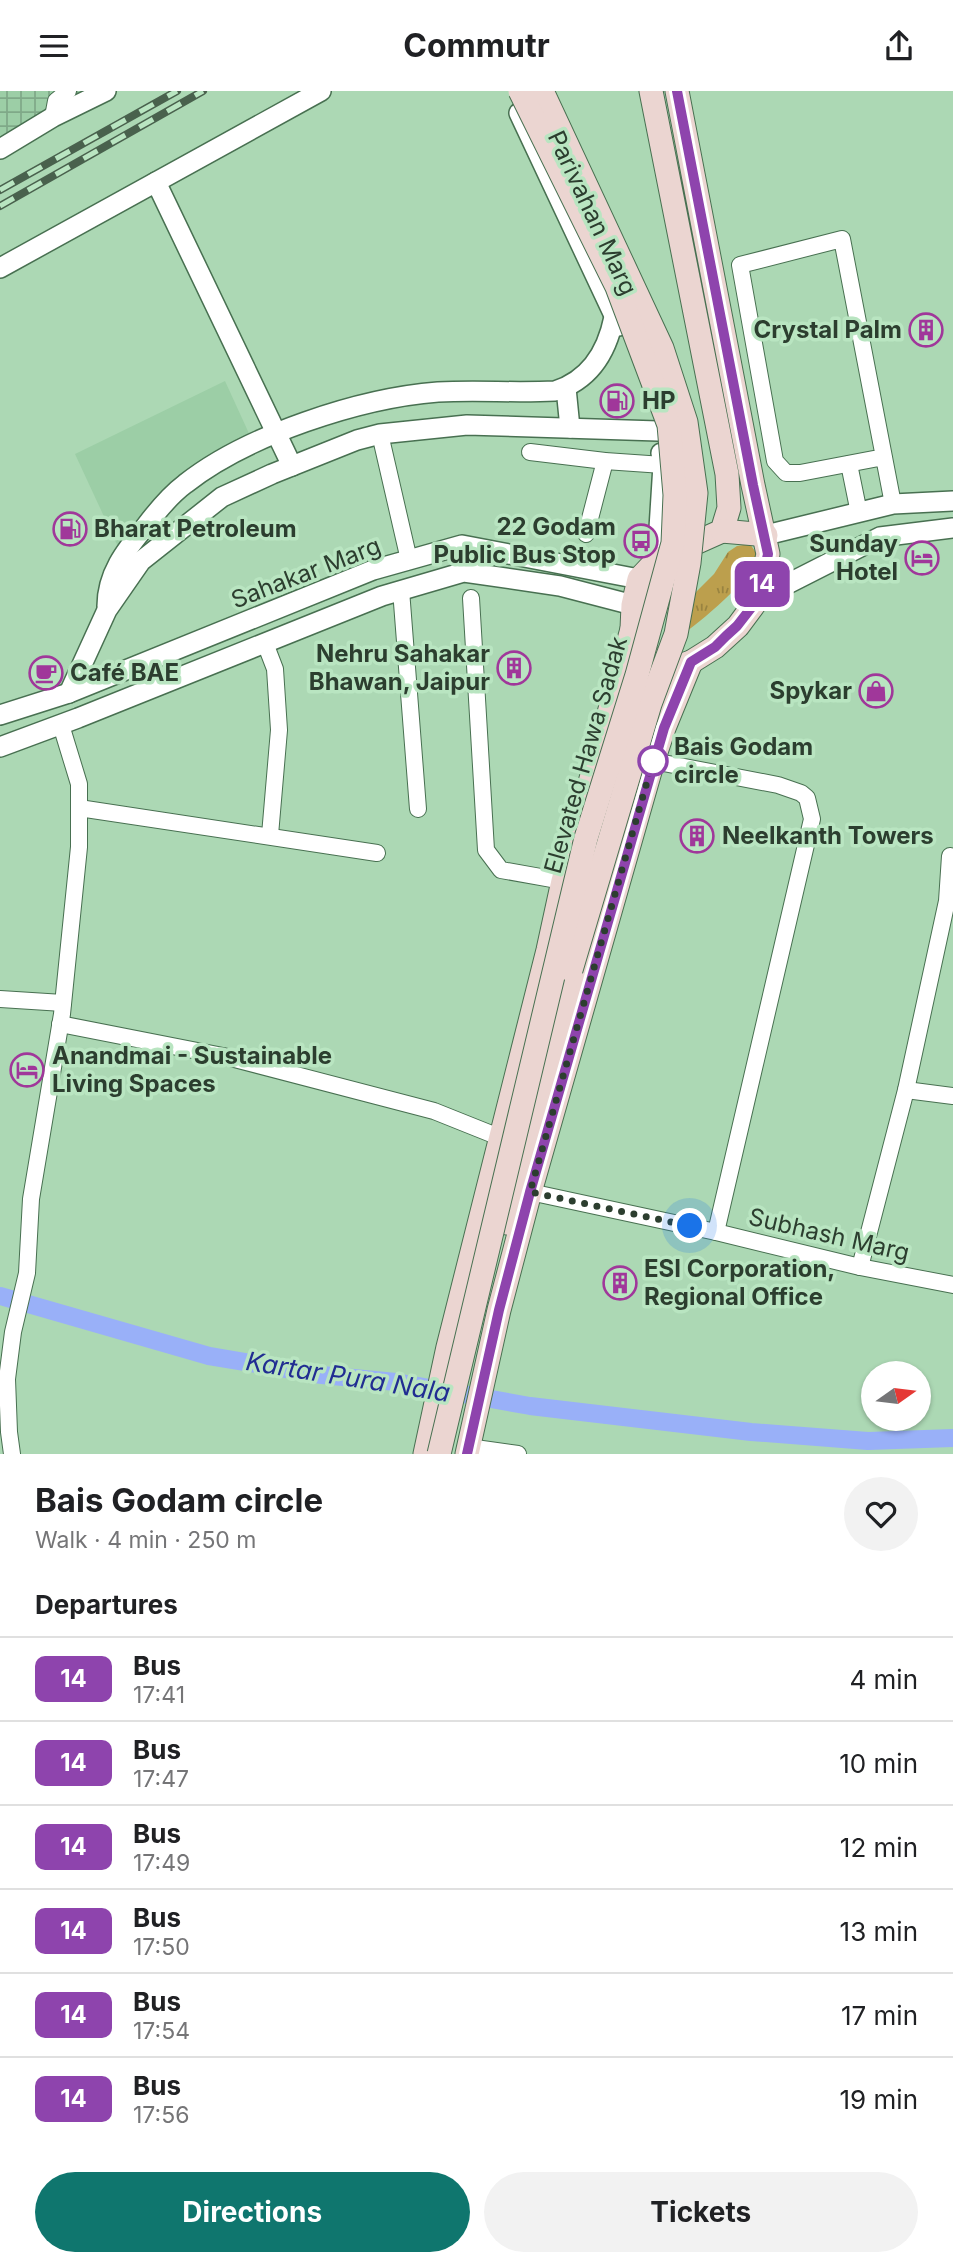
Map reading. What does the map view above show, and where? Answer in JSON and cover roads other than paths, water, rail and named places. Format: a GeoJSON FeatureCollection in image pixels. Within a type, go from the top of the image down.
{"type":"FeatureCollection","features":[{"type":"Feature","properties":{"kind":"main road","name":"Elevated Hawa Sadak"},"geometry":{"type":"LineString","coordinates":[[439,1454],[586,838],[637,675],[673,543],[675,495],[669,425],[617,287],[520,91]]}},
{"type":"Feature","properties":{"kind":"main road","name":"Elevated Hawa Sadak"},"geometry":{"type":"LineString","coordinates":[[499,1310],[503,1244],[524,1142],[571,970],[650,704],[676,634],[689,563],[696,493],[686,422],[662,348],[542,91]]}},
{"type":"Feature","properties":{"kind":"main road"},"geometry":{"type":"LineString","coordinates":[[652,91],[727,474],[729,508],[722,531]]}},
{"type":"Feature","properties":{"kind":"main road"},"geometry":{"type":"LineString","coordinates":[[632,629],[637,647],[648,657],[670,666],[691,662],[715,647],[730,633],[758,599],[768,554],[677,91]]}},
{"type":"Feature","properties":{"kind":"main road"},"geometry":{"type":"LineString","coordinates":[[425,1454],[448,1347],[563,881],[632,629],[633,605],[639,579],[657,560],[722,531],[766,535]]}},
{"type":"Feature","properties":{"kind":"main road"},"geometry":{"type":"LineString","coordinates":[[468,1451],[499,1310],[530,1192],[653,761],[691,662]]}},
{"type":"Feature","properties":{"kind":"street"},"geometry":{"type":"LineString","coordinates":[[53,117],[56,101],[68,91]]}},
{"type":"Feature","properties":{"kind":"street"},"geometry":{"type":"LineString","coordinates":[[0,268],[321,91]]}},
{"type":"Feature","properties":{"kind":"street","name":"Parivahan Marg"},"geometry":{"type":"LineString","coordinates":[[509,91],[614,317],[635,356],[650,399],[663,465],[657,560]]}},
{"type":"Feature","properties":{"kind":"street"},"geometry":{"type":"LineString","coordinates":[[0,149],[53,117],[100,94]]}},
{"type":"Feature","properties":{"kind":"street"},"geometry":{"type":"LineString","coordinates":[[156,183],[292,466]]}},
{"type":"Feature","properties":{"kind":"street"},"geometry":{"type":"LineString","coordinates":[[884,457],[800,473],[786,473],[775,461],[740,265],[842,239],[884,457],[893,504]]}},
{"type":"Feature","properties":{"kind":"street"},"geometry":{"type":"LineString","coordinates":[[107,610],[107,594],[117,563],[163,503],[185,484],[226,457],[324,416],[402,396],[439,392],[555,391],[566,388],[587,373],[602,356],[614,317]]}},
{"type":"Feature","properties":{"kind":"street"},"geometry":{"type":"LineString","coordinates":[[566,388],[570,428]]}},
{"type":"Feature","properties":{"kind":"street"},"geometry":{"type":"LineString","coordinates":[[69,693],[107,610],[141,562],[222,497],[357,440],[380,434],[467,425],[658,431]]}},
{"type":"Feature","properties":{"kind":"street"},"geometry":{"type":"LineString","coordinates":[[380,434],[409,560]]}},
{"type":"Feature","properties":{"kind":"street"},"geometry":{"type":"LineString","coordinates":[[530,452],[663,465]]}},
{"type":"Feature","properties":{"kind":"street"},"geometry":{"type":"LineString","coordinates":[[586,534],[605,461]]}},
{"type":"Feature","properties":{"kind":"street"},"geometry":{"type":"LineString","coordinates":[[849,464],[859,513]]}},
{"type":"Feature","properties":{"kind":"street"},"geometry":{"type":"LineString","coordinates":[[766,535],[893,504],[953,501]]}},
{"type":"Feature","properties":{"kind":"street"},"geometry":{"type":"LineString","coordinates":[[758,599],[880,537],[953,528]]}},
{"type":"Feature","properties":{"kind":"street","name":"Sahakar Marg"},"geometry":{"type":"LineString","coordinates":[[0,715],[69,693],[373,570],[462,545],[639,579]]}},
{"type":"Feature","properties":{"kind":"street","name":"Sahakar Marg"},"geometry":{"type":"LineString","coordinates":[[0,747],[382,596],[464,572],[560,586],[633,605]]}},
{"type":"Feature","properties":{"kind":"street"},"geometry":{"type":"LineString","coordinates":[[401,590],[418,809]]}},
{"type":"Feature","properties":{"kind":"street"},"geometry":{"type":"LineString","coordinates":[[471,598],[486,850],[501,870],[563,881]]}},
{"type":"Feature","properties":{"kind":"street"},"geometry":{"type":"LineString","coordinates":[[265,643],[275,669],[279,730],[271,835]]}},
{"type":"Feature","properties":{"kind":"street"},"geometry":{"type":"LineString","coordinates":[[12,1454],[4,1406],[13,1332],[27,1273],[31,1199],[63,1003],[79,847],[79,784],[61,725]]}},
{"type":"Feature","properties":{"kind":"street"},"geometry":{"type":"LineString","coordinates":[[653,761],[778,785],[801,793],[807,798],[812,819],[716,1232]]}},
{"type":"Feature","properties":{"kind":"street"},"geometry":{"type":"LineString","coordinates":[[79,807],[377,852]]}},
{"type":"Feature","properties":{"kind":"street"},"geometry":{"type":"LineString","coordinates":[[860,1267],[906,1090],[947,901],[950,856]]}},
{"type":"Feature","properties":{"kind":"street"},"geometry":{"type":"LineString","coordinates":[[0,999],[63,1003]]}},
{"type":"Feature","properties":{"kind":"street"},"geometry":{"type":"LineString","coordinates":[[60,1024],[236,1060],[434,1111],[499,1137]]}},
{"type":"Feature","properties":{"kind":"street"},"geometry":{"type":"LineString","coordinates":[[906,1090],[953,1096]]}},
{"type":"Feature","properties":{"kind":"street","name":"Subhash Marg"},"geometry":{"type":"LineString","coordinates":[[530,1192],[716,1232],[860,1267],[953,1285]]}},
{"type":"Feature","properties":{"kind":"street"},"geometry":{"type":"LineString","coordinates":[[468,1451],[518,1454]]}},
{"type":"Feature","properties":{"kind":"waterway","name":"Kartar Pura Nala"},"geometry":{"type":"LineString","coordinates":[[0,1296],[209,1356],[322,1375],[396,1382],[530,1406],[751,1432],[868,1441],[953,1438]]}},
{"type":"Feature","properties":{"kind":"railway"},"geometry":{"type":"LineString","coordinates":[[0,190],[177,91]]}},
{"type":"Feature","properties":{"kind":"railway"},"geometry":{"type":"LineString","coordinates":[[0,206],[203,91]]}},
{"type":"Feature","properties":{"kind":"place","name":"Crystal Palm"},"geometry":{"type":"Point","coordinates":[926,330]}},
{"type":"Feature","properties":{"kind":"place","name":"HP"},"geometry":{"type":"Point","coordinates":[617,401]}},
{"type":"Feature","properties":{"kind":"place","name":"Bharat Petroleum"},"geometry":{"type":"Point","coordinates":[70,529]}},
{"type":"Feature","properties":{"kind":"place","name":"22 Godam Public Bus Stop"},"geometry":{"type":"Point","coordinates":[641,541]}},
{"type":"Feature","properties":{"kind":"place","name":"Sunday Hotel"},"geometry":{"type":"Point","coordinates":[922,558]}},
{"type":"Feature","properties":{"kind":"place","name":"Nehru Sahakar Bhawan, Jaipur"},"geometry":{"type":"Point","coordinates":[514,668]}},
{"type":"Feature","properties":{"kind":"place","name":"Café BAE"},"geometry":{"type":"Point","coordinates":[46,673]}},
{"type":"Feature","properties":{"kind":"place","name":"Spykar"},"geometry":{"type":"Point","coordinates":[876,691]}},
{"type":"Feature","properties":{"kind":"place","name":"Bais Godam circle"},"geometry":{"type":"Point","coordinates":[653,761]}},
{"type":"Feature","properties":{"kind":"place","name":"Neelkanth Towers"},"geometry":{"type":"Point","coordinates":[697,836]}},
{"type":"Feature","properties":{"kind":"place","name":"Anandmai - Sustainable Living Spaces"},"geometry":{"type":"Point","coordinates":[27,1070]}},
{"type":"Feature","properties":{"kind":"place","name":"ESI Corporation, Regional Office"},"geometry":{"type":"Point","coordinates":[620,1283]}}]}
